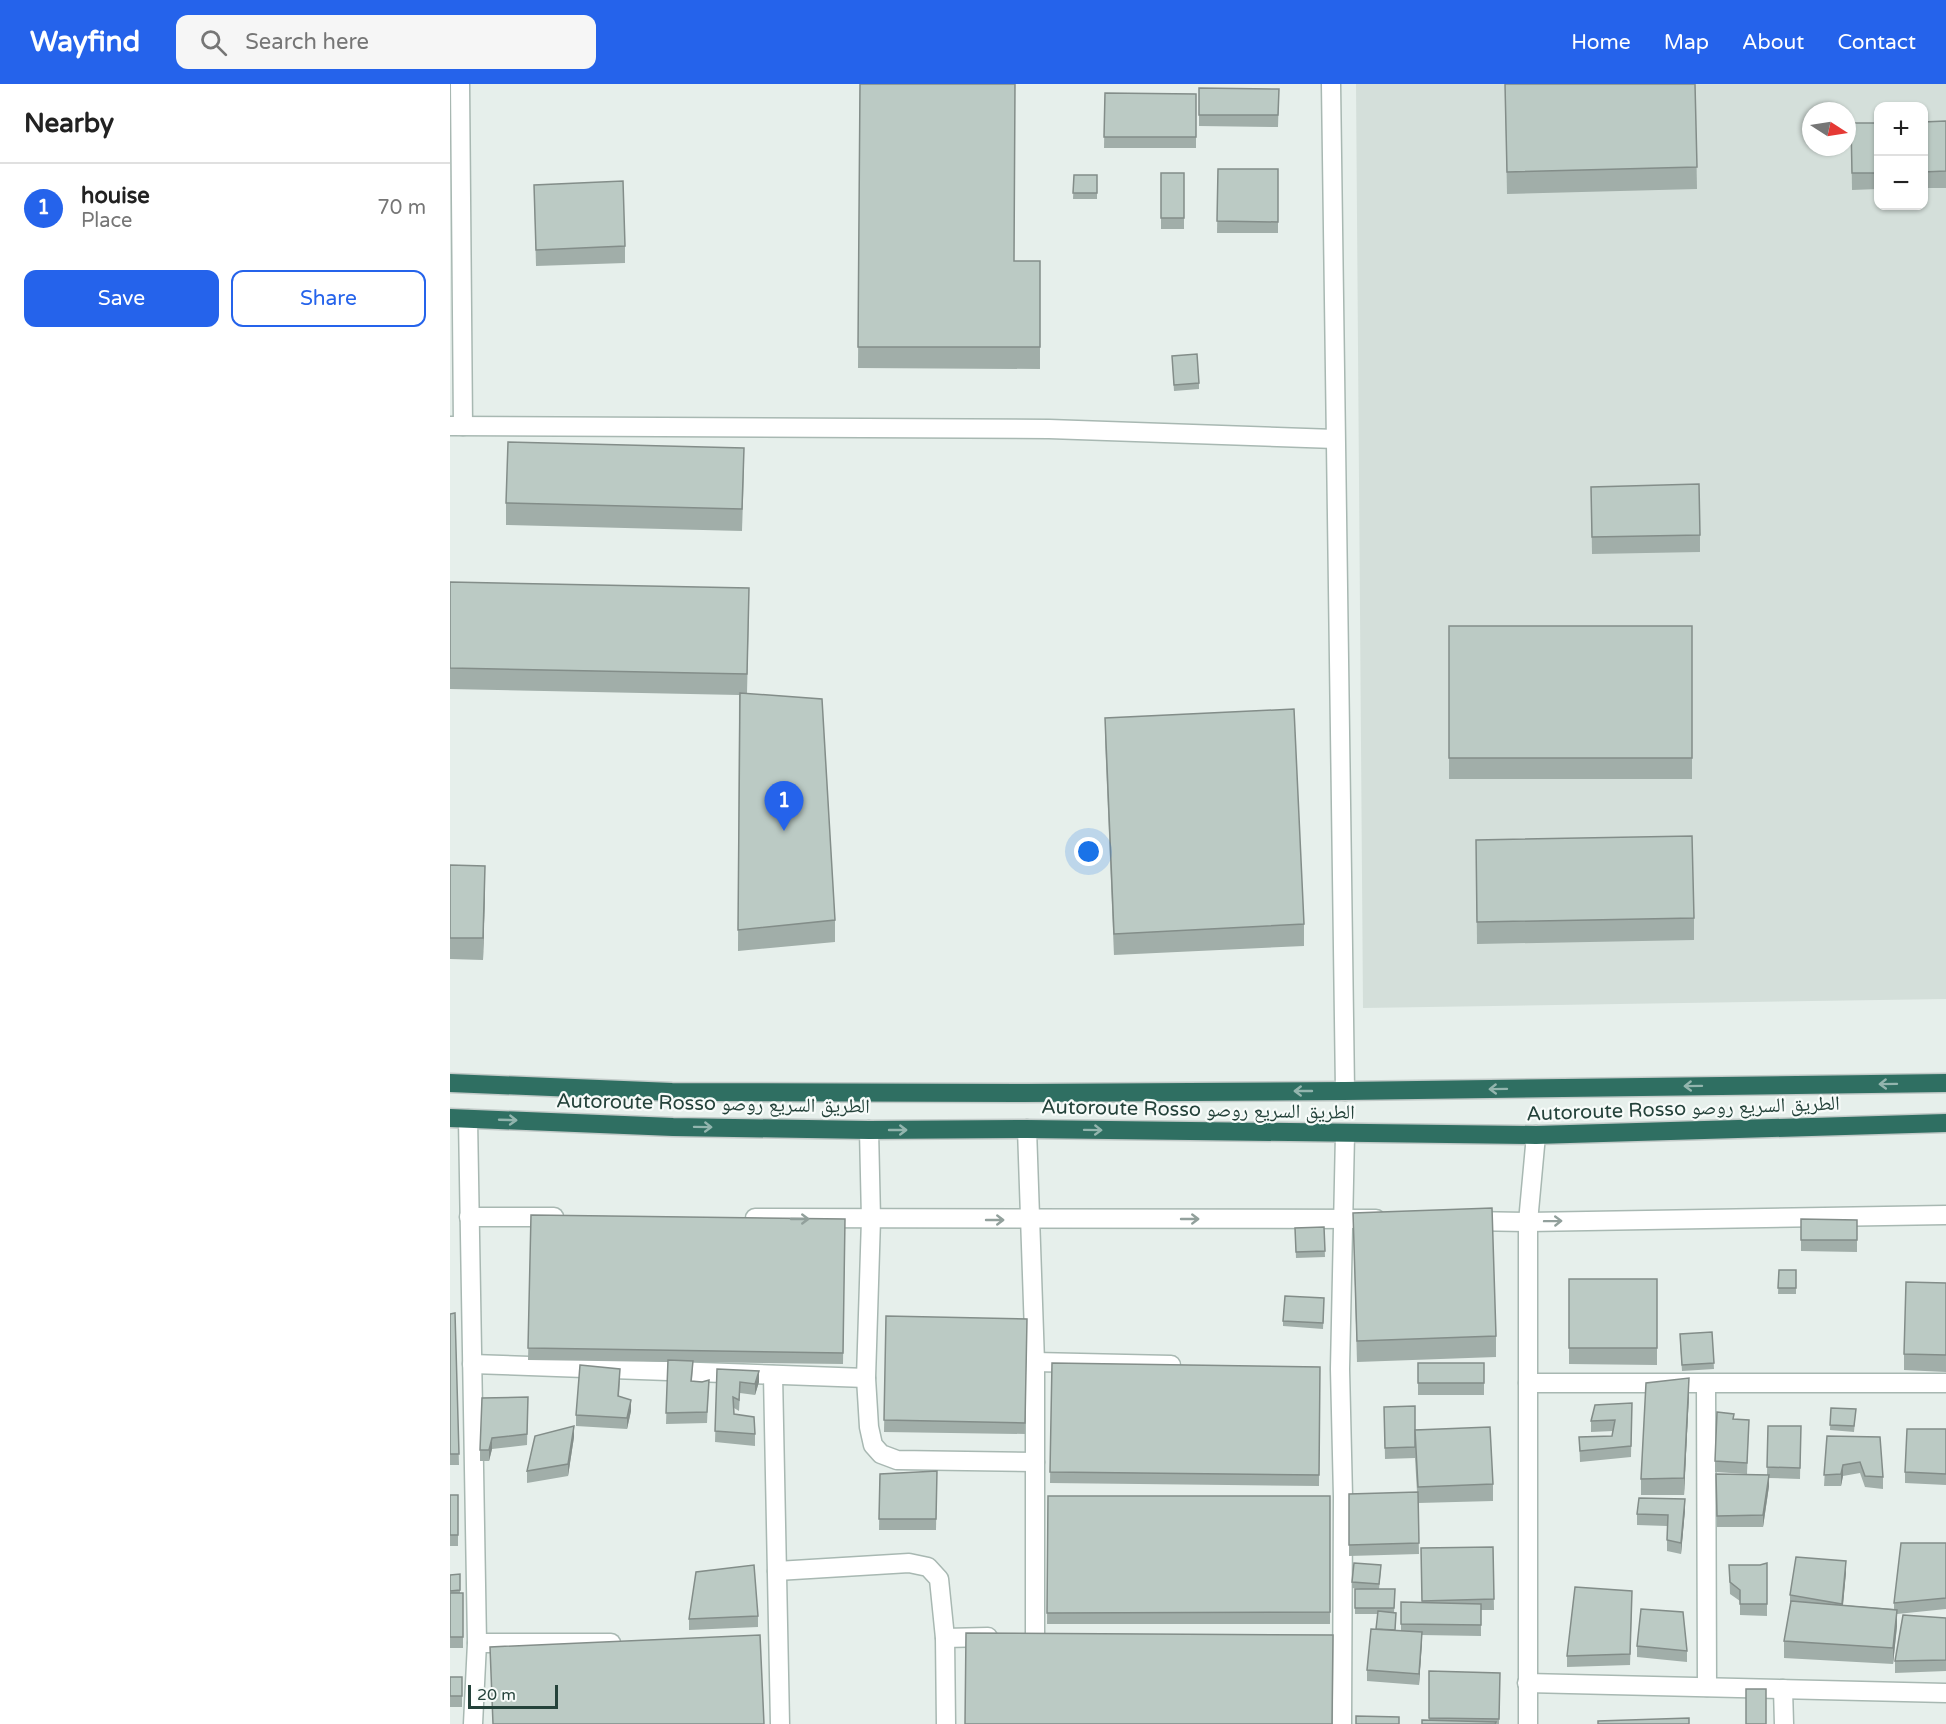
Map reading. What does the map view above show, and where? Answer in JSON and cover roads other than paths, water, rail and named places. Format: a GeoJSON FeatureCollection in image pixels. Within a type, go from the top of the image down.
{"type":"FeatureCollection","features":[{"type":"Feature","properties":{"kind":"highway","name":"Autoroute Rosso الطريق السريع روصو"},"geometry":{"type":"LineString","coordinates":[[450,1083],[672,1092],[1037,1093],[1946,1083]]}},
{"type":"Feature","properties":{"kind":"highway","name":"Autoroute Rosso الطريق السريع روصو"},"geometry":{"type":"LineString","coordinates":[[459,1118],[673,1127],[1536,1135],[1946,1123]]}},
{"type":"Feature","properties":{"kind":"street"},"geometry":{"type":"LineString","coordinates":[[460,84],[457,426],[1049,429],[1335,439]]}},
{"type":"Feature","properties":{"kind":"street"},"geometry":{"type":"LineString","coordinates":[[1331,84],[1345,1091]]}},
{"type":"Feature","properties":{"kind":"street"},"geometry":{"type":"LineString","coordinates":[[459,1118],[469,1217],[477,1643],[473,1724]]}},
{"type":"Feature","properties":{"kind":"street"},"geometry":{"type":"LineString","coordinates":[[945,1638],[1041,1637],[1041,1497],[1035,1462],[1035,1362],[1027,1129]]}},
{"type":"Feature","properties":{"kind":"street"},"geometry":{"type":"LineString","coordinates":[[869,1130],[871,1219],[866,1378],[869,1426],[873,1445],[881,1454],[897,1460],[1035,1462]]}},
{"type":"Feature","properties":{"kind":"street"},"geometry":{"type":"LineString","coordinates":[[1342,1724],[1335,1637],[1345,1134]]}},
{"type":"Feature","properties":{"kind":"street"},"geometry":{"type":"LineString","coordinates":[[1528,1724],[1528,1222],[1536,1135]]}},
{"type":"Feature","properties":{"kind":"street"},"geometry":{"type":"LineString","coordinates":[[1446,1220],[1528,1222],[1946,1215]]}},
{"type":"Feature","properties":{"kind":"street"},"geometry":{"type":"LineString","coordinates":[[469,1217],[575,1217]]}},
{"type":"Feature","properties":{"kind":"street"},"geometry":{"type":"LineString","coordinates":[[741,1218],[1388,1219]]}},
{"type":"Feature","properties":{"kind":"street"},"geometry":{"type":"LineString","coordinates":[[1035,1362],[1188,1365]]}},
{"type":"Feature","properties":{"kind":"street"},"geometry":{"type":"LineString","coordinates":[[472,1364],[866,1378]]}},
{"type":"Feature","properties":{"kind":"street"},"geometry":{"type":"LineString","coordinates":[[1317,1369],[1340,1369]]}},
{"type":"Feature","properties":{"kind":"street"},"geometry":{"type":"LineString","coordinates":[[773,1375],[777,1571],[772,1642],[780,1724]]}},
{"type":"Feature","properties":{"kind":"street"},"geometry":{"type":"LineString","coordinates":[[1528,1383],[1946,1383]]}},
{"type":"Feature","properties":{"kind":"street"},"geometry":{"type":"LineString","coordinates":[[1706,1384],[1707,1687]]}},
{"type":"Feature","properties":{"kind":"street"},"geometry":{"type":"LineString","coordinates":[[777,1571],[909,1563],[928,1567],[939,1579],[945,1638],[946,1724]]}},
{"type":"Feature","properties":{"kind":"street"},"geometry":{"type":"LineString","coordinates":[[477,1643],[628,1642]]}},
{"type":"Feature","properties":{"kind":"street"},"geometry":{"type":"LineString","coordinates":[[1527,1683],[1946,1693]]}},
{"type":"Feature","properties":{"kind":"street"},"geometry":{"type":"LineString","coordinates":[[1783,1689],[1784,1724]]}},
{"type":"Feature","properties":{"kind":"place","name":"houise"},"geometry":{"type":"Point","coordinates":[784,831]}}]}
